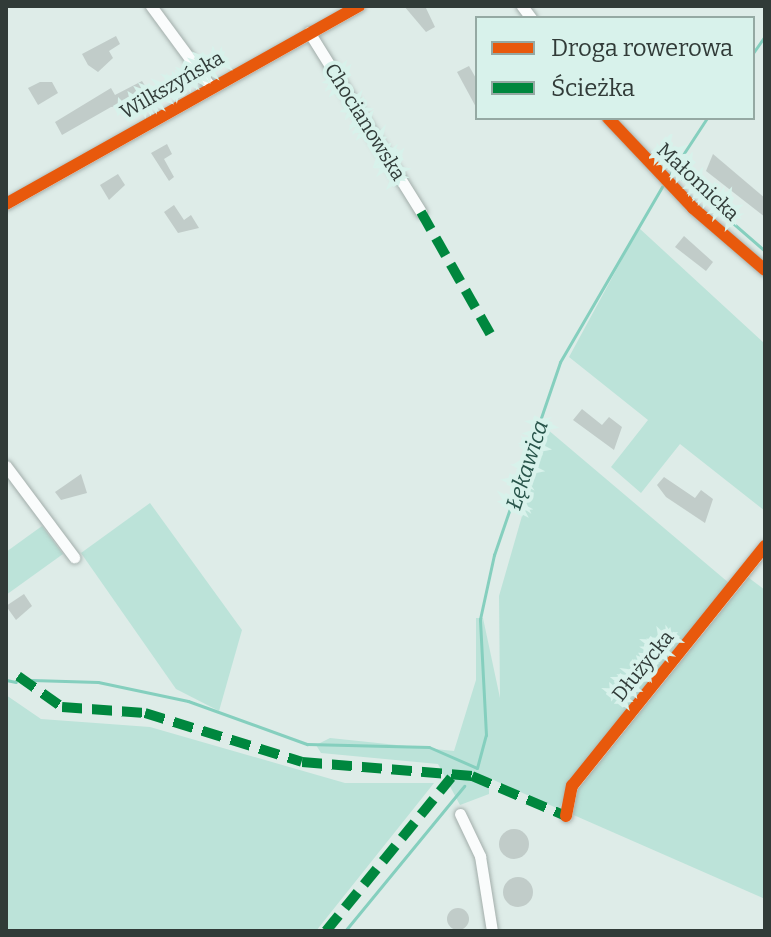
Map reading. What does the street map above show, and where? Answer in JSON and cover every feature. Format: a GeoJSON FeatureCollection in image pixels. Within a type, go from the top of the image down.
{"type":"FeatureCollection","features":[{"type":"Feature","properties":{"kind":"street"},"geometry":{"type":"LineString","coordinates":[[151,6],[210,86]]}},
{"type":"Feature","properties":{"kind":"street","name":"Wilkszyńska"},"geometry":{"type":"LineString","coordinates":[[6,204],[210,86],[359,6]]}},
{"type":"Feature","properties":{"kind":"street","name":"Chocianowska"},"geometry":{"type":"LineString","coordinates":[[309,32],[421,212]]}},
{"type":"Feature","properties":{"kind":"street","name":"Małomicka"},"geometry":{"type":"LineString","coordinates":[[610,120],[682,197],[765,270]]}},
{"type":"Feature","properties":{"kind":"street"},"geometry":{"type":"LineString","coordinates":[[6,466],[74,557]]}},
{"type":"Feature","properties":{"kind":"street","name":"Dłużycka"},"geometry":{"type":"LineString","coordinates":[[566,816],[572,786],[765,546]]}},
{"type":"Feature","properties":{"kind":"street"},"geometry":{"type":"LineString","coordinates":[[460,814],[480,856],[492,931]]}},
{"type":"Feature","properties":{"kind":"green space"},"geometry":{"type":"Polygon","coordinates":[[[639,228],[765,344],[765,511],[680,444],[641,493],[611,467],[648,420],[569,357],[639,228]]]}},
{"type":"Feature","properties":{"kind":"green space"},"geometry":{"type":"Polygon","coordinates":[[[547,429],[729,583],[570,784],[559,809],[489,778],[489,794],[460,805],[438,764],[321,753],[316,745],[330,738],[454,751],[476,680],[476,618],[483,618],[500,698],[499,596],[547,429]]]}},
{"type":"Feature","properties":{"kind":"green space"},"geometry":{"type":"Polygon","coordinates":[[[150,503],[242,630],[219,711],[176,689],[81,553],[150,503]]]}},
{"type":"Feature","properties":{"kind":"green space"},"geometry":{"type":"Polygon","coordinates":[[[42,526],[63,554],[6,595],[6,552],[42,526]]]}},
{"type":"Feature","properties":{"kind":"green space"},"geometry":{"type":"Polygon","coordinates":[[[745,575],[765,590],[765,899],[569,813],[568,797],[745,575]]]}},
{"type":"Feature","properties":{"kind":"green space"},"geometry":{"type":"Polygon","coordinates":[[[6,695],[41,719],[150,727],[345,783],[434,783],[316,931],[6,931],[6,695]]]}},
{"type":"Feature","properties":{"kind":"building"},"geometry":{"type":"Polygon","coordinates":[[[404,6],[425,6],[435,27],[426,32],[404,6]]]}},
{"type":"Feature","properties":{"kind":"building"},"geometry":{"type":"Polygon","coordinates":[[[116,36],[120,44],[109,51],[113,58],[98,72],[88,65],[82,54],[116,36]]]}},
{"type":"Feature","properties":{"kind":"building"},"geometry":{"type":"Polygon","coordinates":[[[469,66],[475,76],[475,105],[457,72],[469,66]]]}},
{"type":"Feature","properties":{"kind":"building"},"geometry":{"type":"Polygon","coordinates":[[[142,81],[147,89],[129,105],[111,107],[62,135],[55,122],[111,88],[115,95],[142,81]]]}},
{"type":"Feature","properties":{"kind":"building"},"geometry":{"type":"Polygon","coordinates":[[[40,82],[52,82],[58,93],[38,105],[28,88],[40,82]]]}},
{"type":"Feature","properties":{"kind":"building"},"geometry":{"type":"Polygon","coordinates":[[[167,144],[172,154],[164,159],[174,177],[169,181],[151,153],[167,144]]]}},
{"type":"Feature","properties":{"kind":"building"},"geometry":{"type":"Polygon","coordinates":[[[713,154],[765,198],[765,217],[706,171],[713,154]]]}},
{"type":"Feature","properties":{"kind":"building"},"geometry":{"type":"Polygon","coordinates":[[[118,174],[125,185],[109,200],[100,185],[118,174]]]}},
{"type":"Feature","properties":{"kind":"building"},"geometry":{"type":"Polygon","coordinates":[[[174,205],[184,220],[191,215],[199,228],[178,233],[164,212],[174,205]]]}},
{"type":"Feature","properties":{"kind":"building"},"geometry":{"type":"Polygon","coordinates":[[[684,236],[713,262],[706,271],[675,247],[684,236]]]}},
{"type":"Feature","properties":{"kind":"building"},"geometry":{"type":"Polygon","coordinates":[[[582,409],[602,425],[609,417],[622,427],[614,450],[573,420],[582,409]]]}},
{"type":"Feature","properties":{"kind":"building"},"geometry":{"type":"Polygon","coordinates":[[[81,474],[87,493],[61,500],[55,492],[81,474]]]}},
{"type":"Feature","properties":{"kind":"building"},"geometry":{"type":"Polygon","coordinates":[[[664,477],[695,498],[701,490],[713,499],[705,523],[666,497],[657,485],[664,477]]]}},
{"type":"Feature","properties":{"kind":"building"},"geometry":{"type":"Polygon","coordinates":[[[24,594],[32,606],[16,620],[6,606],[24,594]]]}},
{"type":"Feature","properties":{"kind":"building"},"geometry":{"type":"Polygon","coordinates":[[[514,829],[525,833],[529,844],[525,855],[514,859],[503,855],[499,844],[503,833],[514,829]]]}},
{"type":"Feature","properties":{"kind":"building"},"geometry":{"type":"Polygon","coordinates":[[[518,877],[529,881],[533,892],[529,903],[518,907],[507,903],[503,892],[507,881],[518,877]]]}},
{"type":"Feature","properties":{"kind":"building"},"geometry":{"type":"Polygon","coordinates":[[[454,908],[462,908],[469,919],[462,930],[454,930],[447,923],[447,915],[454,908]]]}},
{"type":"Feature","properties":{"kind":"waterway","name":"Łękawica"},"geometry":{"type":"LineString","coordinates":[[755,50],[765,36]]}},
{"type":"Feature","properties":{"kind":"waterway","name":"Łękawica"},"geometry":{"type":"LineString","coordinates":[[669,176],[706,120]]}},
{"type":"Feature","properties":{"kind":"waterway"},"geometry":{"type":"LineString","coordinates":[[673,171],[765,251]]}},
{"type":"Feature","properties":{"kind":"waterway","name":"Łękawica"},"geometry":{"type":"LineString","coordinates":[[32,680],[98,682],[188,701],[307,744],[429,747],[477,768],[486,735],[480,619],[494,555],[560,362],[662,187]]}},
{"type":"Feature","properties":{"kind":"waterway"},"geometry":{"type":"LineString","coordinates":[[6,680],[16,682]]}},
{"type":"Feature","properties":{"kind":"waterway","name":"Łękawica"},"geometry":{"type":"LineString","coordinates":[[345,931],[464,786]]}},
{"type":"Feature","properties":{"kind":"marked path"},"geometry":{"type":"LineString","coordinates":[[421,212],[495,342]]}},
{"type":"Feature","properties":{"kind":"marked path"},"geometry":{"type":"LineString","coordinates":[[18,676],[62,707],[145,713],[302,762],[472,776],[566,816]]}},
{"type":"Feature","properties":{"kind":"marked path"},"geometry":{"type":"LineString","coordinates":[[326,931],[451,778]]}},
{"type":"Feature","properties":{"kind":"cycle path"},"geometry":{"type":"LineString","coordinates":[[6,204],[359,6]]}},
{"type":"Feature","properties":{"kind":"cycle path"},"geometry":{"type":"LineString","coordinates":[[610,120],[693,208],[765,270]]}},
{"type":"Feature","properties":{"kind":"cycle path"},"geometry":{"type":"LineString","coordinates":[[566,816],[572,786],[765,546]]}}]}
